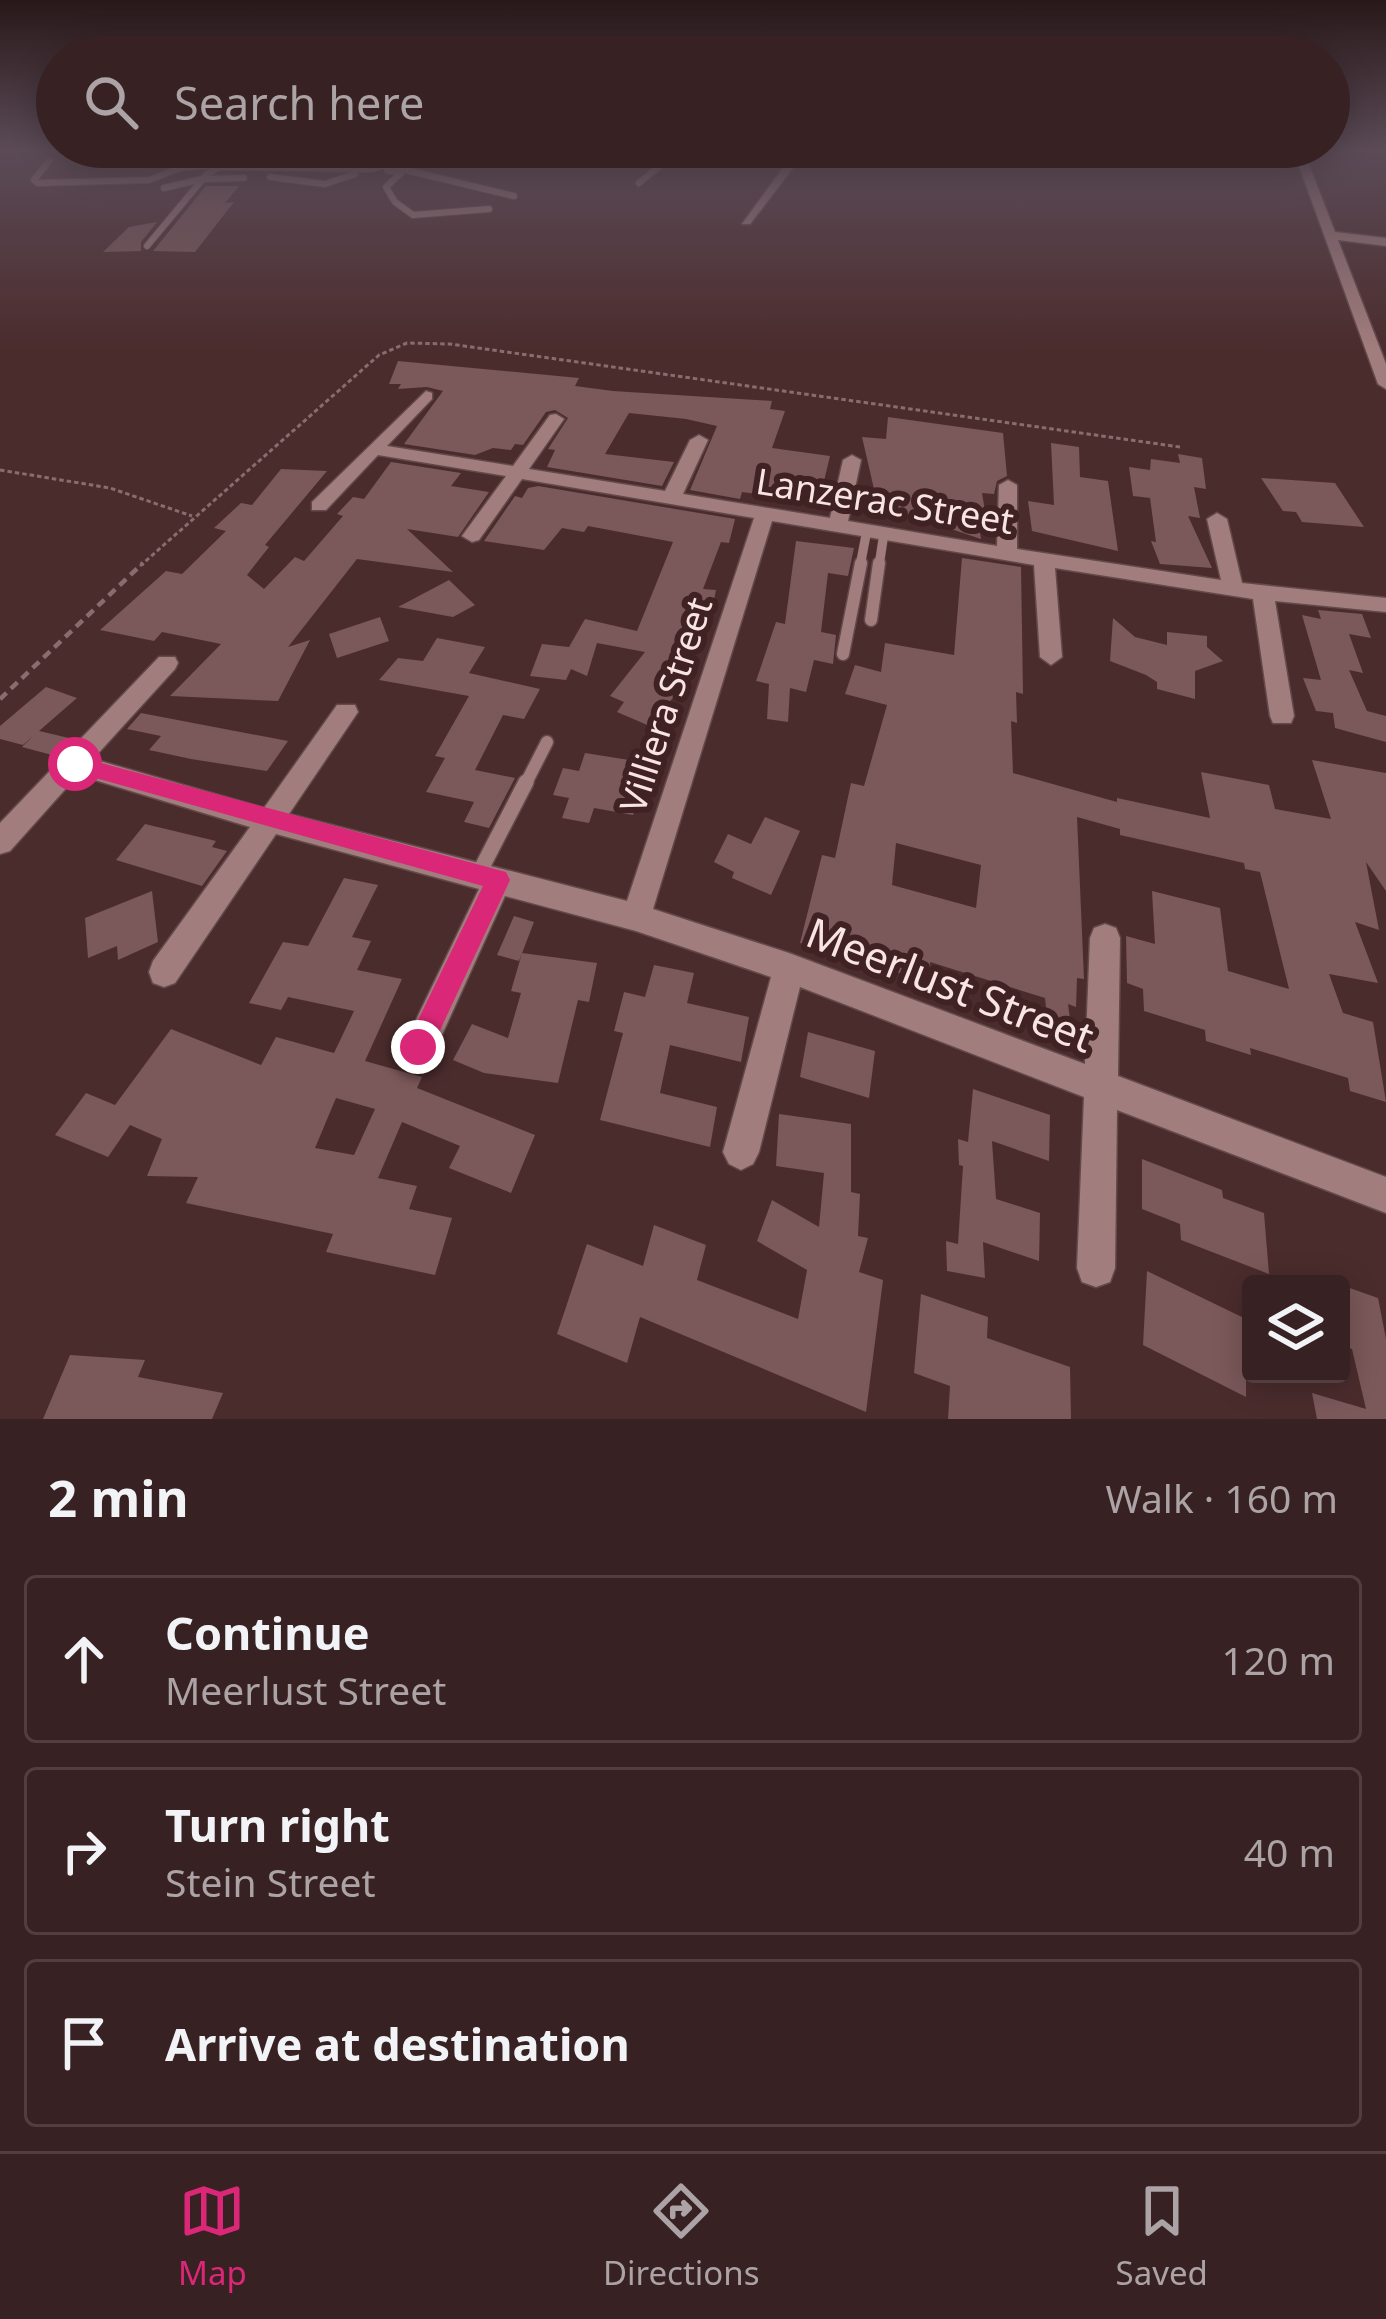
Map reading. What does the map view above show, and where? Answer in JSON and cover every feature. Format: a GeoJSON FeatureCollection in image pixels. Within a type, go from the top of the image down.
{"type":"FeatureCollection","features":[{"type":"Feature","properties":{"kind":"street"},"geometry":{"type":"LineString","coordinates":[[746,222],[749,218]]}},
{"type":"Feature","properties":{"kind":"street"},"geometry":{"type":"LineString","coordinates":[[1322,218],[1386,384]]}},
{"type":"Feature","properties":{"kind":"street"},"geometry":{"type":"LineString","coordinates":[[1328,235],[1386,242]]}},
{"type":"Feature","properties":{"kind":"street"},"geometry":{"type":"LineString","coordinates":[[1367,335],[1386,338]]}},
{"type":"Feature","properties":{"kind":"street"},"geometry":{"type":"LineString","coordinates":[[319,506],[426,396]]}},
{"type":"Feature","properties":{"kind":"street"},"geometry":{"type":"LineString","coordinates":[[472,536],[556,419]]}},
{"type":"Feature","properties":{"kind":"street"},"geometry":{"type":"LineString","coordinates":[[671,499],[699,440]]}},
{"type":"Feature","properties":{"kind":"street","name":"Lanzerac Street"},"geometry":{"type":"LineString","coordinates":[[374,449],[1044,560],[1263,593],[1386,605]]}},
{"type":"Feature","properties":{"kind":"street"},"geometry":{"type":"LineString","coordinates":[[838,525],[852,460]]}},
{"type":"Feature","properties":{"kind":"street"},"geometry":{"type":"LineString","coordinates":[[1007,554],[1008,485]]}},
{"type":"Feature","properties":{"kind":"street","name":"Villiera Street"},"geometry":{"type":"LineString","coordinates":[[636,917],[765,514]]}},
{"type":"Feature","properties":{"kind":"street"},"geometry":{"type":"LineString","coordinates":[[1217,519],[1233,589]]}},
{"type":"Feature","properties":{"kind":"street"},"geometry":{"type":"LineString","coordinates":[[1044,560],[1051,657]]}},
{"type":"Feature","properties":{"kind":"street"},"geometry":{"type":"LineString","coordinates":[[1263,593],[1282,716]]}},
{"type":"Feature","properties":{"kind":"street"},"geometry":{"type":"LineString","coordinates":[[0,842],[167,663]]}},
{"type":"Feature","properties":{"kind":"street"},"geometry":{"type":"LineString","coordinates":[[164,972],[266,820],[346,712]]}},
{"type":"Feature","properties":{"kind":"street","name":"Meerlust Street"},"geometry":{"type":"LineString","coordinates":[[75,764],[266,820],[636,917],[789,968],[1386,1195]]}},
{"type":"Feature","properties":{"kind":"street"},"geometry":{"type":"LineString","coordinates":[[418,1047],[488,877]]}},
{"type":"Feature","properties":{"kind":"street"},"geometry":{"type":"LineString","coordinates":[[1096,1268],[1105,938]]}},
{"type":"Feature","properties":{"kind":"street"},"geometry":{"type":"LineString","coordinates":[[741,1152],[789,968]]}},
{"type":"Feature","properties":{"kind":"lane"},"geometry":{"type":"LineString","coordinates":[[147,246],[170,218]]}},
{"type":"Feature","properties":{"kind":"lane"},"geometry":{"type":"LineString","coordinates":[[871,620],[875,532]]}},
{"type":"Feature","properties":{"kind":"lane"},"geometry":{"type":"LineString","coordinates":[[843,654],[875,532]]}},
{"type":"Feature","properties":{"kind":"lane"},"geometry":{"type":"LineString","coordinates":[[488,877],[547,742]]}},
{"type":"Feature","properties":{"kind":"path"},"geometry":{"type":"LineString","coordinates":[[0,470],[110,488],[193,516]]}},
{"type":"Feature","properties":{"kind":"building"},"geometry":{"type":"Polygon","coordinates":[[[180,218],[221,218],[195,252],[153,251],[180,218]]]}},
{"type":"Feature","properties":{"kind":"building"},"geometry":{"type":"Polygon","coordinates":[[[157,222],[141,242],[141,251],[103,252],[129,227],[157,222]]]}},
{"type":"Feature","properties":{"kind":"building"},"geometry":{"type":"Polygon","coordinates":[[[398,361],[579,378],[575,386],[613,391],[772,401],[770,409],[785,411],[772,448],[830,456],[819,502],[742,492],[740,499],[690,490],[717,426],[686,419],[629,413],[605,454],[674,462],[662,486],[547,467],[555,450],[548,449],[568,418],[555,410],[546,412],[523,445],[515,444],[511,450],[493,448],[475,455],[404,444],[443,391],[398,389],[401,384],[389,384],[398,361]]]}},
{"type":"Feature","properties":{"kind":"building"},"geometry":{"type":"Polygon","coordinates":[[[888,417],[1003,433],[1007,476],[997,481],[994,494],[982,493],[985,511],[977,510],[981,539],[951,529],[950,523],[934,521],[933,514],[898,514],[895,502],[877,502],[862,437],[886,439],[888,417]]]}},
{"type":"Feature","properties":{"kind":"building"},"geometry":{"type":"Polygon","coordinates":[[[1051,443],[1079,447],[1080,477],[1108,481],[1118,551],[1032,531],[1028,501],[1054,505],[1051,443]]]}},
{"type":"Feature","properties":{"kind":"building"},"geometry":{"type":"Polygon","coordinates":[[[1178,454],[1202,458],[1206,489],[1194,487],[1200,518],[1188,516],[1212,568],[1160,564],[1151,541],[1156,542],[1150,498],[1133,496],[1129,467],[1150,470],[1151,459],[1180,463],[1178,454]]]}},
{"type":"Feature","properties":{"kind":"building"},"geometry":{"type":"Polygon","coordinates":[[[391,462],[461,473],[451,486],[489,492],[458,537],[407,529],[453,572],[357,559],[288,647],[310,640],[278,701],[170,696],[221,644],[162,632],[154,641],[100,630],[166,571],[182,574],[226,531],[214,528],[241,503],[252,505],[281,469],[327,471],[265,545],[269,547],[247,575],[264,589],[295,557],[304,561],[343,516],[337,514],[353,497],[364,499],[391,462]]]}},
{"type":"Feature","properties":{"kind":"building"},"geometry":{"type":"Polygon","coordinates":[[[1261,478],[1335,483],[1364,527],[1302,522],[1296,512],[1283,511],[1261,478]]]}},
{"type":"Feature","properties":{"kind":"building"},"geometry":{"type":"Polygon","coordinates":[[[528,488],[735,519],[729,543],[721,542],[703,589],[716,590],[710,620],[696,618],[672,686],[679,689],[652,727],[617,712],[624,702],[610,696],[645,652],[597,643],[587,676],[571,669],[566,680],[530,676],[542,644],[569,647],[585,619],[637,631],[673,542],[588,526],[584,532],[562,528],[544,550],[484,541],[515,496],[522,498],[528,488]]]}},
{"type":"Feature","properties":{"kind":"building"},"geometry":{"type":"Polygon","coordinates":[[[796,541],[854,548],[848,576],[828,573],[821,632],[836,635],[833,664],[814,660],[806,692],[790,688],[788,722],[767,719],[769,684],[756,681],[776,622],[785,624],[796,541]]]}},
{"type":"Feature","properties":{"kind":"building"},"geometry":{"type":"Polygon","coordinates":[[[962,558],[1021,567],[1023,694],[1016,692],[1017,723],[1011,721],[1013,773],[1117,802],[1117,798],[1210,818],[1201,772],[1269,785],[1275,809],[1331,819],[1312,760],[1386,773],[1386,891],[1366,862],[1379,930],[1355,922],[1378,983],[1329,974],[1343,1013],[1373,1022],[1386,1102],[1350,1091],[1348,1078],[1250,1048],[1251,1055],[1206,1041],[1205,1030],[1144,1011],[1143,989],[1127,983],[1126,936],[1155,944],[1152,891],[1220,908],[1228,971],[1289,989],[1260,872],[1245,869],[1244,863],[1120,835],[1120,829],[1077,817],[1084,979],[1077,978],[1076,1007],[1068,1004],[1073,1043],[1049,1039],[1045,998],[930,962],[931,977],[891,972],[890,967],[800,943],[822,855],[835,858],[851,783],[864,786],[887,705],[845,694],[855,665],[881,672],[885,643],[954,655],[962,558]],[[896,843],[892,885],[976,908],[981,865],[896,843]]]}},
{"type":"Feature","properties":{"kind":"building"},"geometry":{"type":"Polygon","coordinates":[[[449,580],[475,605],[453,617],[398,607],[449,580]]]}},
{"type":"Feature","properties":{"kind":"building"},"geometry":{"type":"Polygon","coordinates":[[[1318,610],[1362,614],[1371,638],[1349,634],[1363,673],[1349,670],[1367,711],[1386,716],[1386,742],[1335,728],[1333,713],[1316,711],[1303,678],[1321,680],[1302,615],[1321,619],[1318,610]]]}},
{"type":"Feature","properties":{"kind":"building"},"geometry":{"type":"Polygon","coordinates":[[[380,617],[389,641],[337,658],[329,634],[380,617]]]}},
{"type":"Feature","properties":{"kind":"building"},"geometry":{"type":"Polygon","coordinates":[[[1113,618],[1135,637],[1167,645],[1167,632],[1207,636],[1207,647],[1223,661],[1195,671],[1195,699],[1157,689],[1157,682],[1146,675],[1110,661],[1113,618]]]}},
{"type":"Feature","properties":{"kind":"building"},"geometry":{"type":"Polygon","coordinates":[[[437,638],[485,647],[469,673],[540,689],[524,719],[503,715],[475,770],[515,778],[489,828],[464,822],[474,802],[426,792],[445,758],[435,756],[469,696],[379,680],[398,658],[423,661],[437,638]]]}},
{"type":"Feature","properties":{"kind":"building"},"geometry":{"type":"Polygon","coordinates":[[[46,687],[77,698],[39,731],[69,738],[52,755],[22,747],[33,736],[23,745],[0,739],[0,726],[46,687]]]}},
{"type":"Feature","properties":{"kind":"building"},"geometry":{"type":"Polygon","coordinates":[[[141,713],[288,741],[267,771],[191,759],[149,750],[161,736],[127,729],[141,713]]]}},
{"type":"Feature","properties":{"kind":"building"},"geometry":{"type":"Polygon","coordinates":[[[585,753],[648,763],[633,815],[594,808],[589,823],[562,818],[569,798],[553,795],[563,768],[579,771],[585,753]]]}},
{"type":"Feature","properties":{"kind":"building"},"geometry":{"type":"Polygon","coordinates":[[[765,817],[800,831],[771,895],[732,878],[734,872],[714,862],[728,834],[751,844],[765,817]]]}},
{"type":"Feature","properties":{"kind":"building"},"geometry":{"type":"Polygon","coordinates":[[[145,824],[216,841],[212,847],[227,851],[202,886],[116,860],[145,824]]]}},
{"type":"Feature","properties":{"kind":"building"},"geometry":{"type":"Polygon","coordinates":[[[344,878],[378,885],[352,937],[371,941],[357,970],[402,979],[365,1061],[422,1077],[417,1088],[535,1135],[511,1193],[449,1168],[460,1146],[402,1122],[378,1178],[417,1186],[409,1209],[452,1218],[435,1275],[326,1252],[333,1234],[186,1203],[198,1177],[147,1176],[162,1139],[130,1125],[108,1157],[55,1135],[86,1093],[115,1105],[171,1029],[261,1065],[276,1037],[334,1053],[354,1011],[288,997],[281,1010],[249,1003],[283,942],[308,946],[344,878]],[[336,1098],[315,1148],[354,1155],[375,1109],[336,1098]]]}},
{"type":"Feature","properties":{"kind":"building"},"geometry":{"type":"Polygon","coordinates":[[[152,891],[158,942],[118,960],[117,946],[88,958],[85,918],[152,891]]]}},
{"type":"Feature","properties":{"kind":"building"},"geometry":{"type":"Polygon","coordinates":[[[514,916],[534,922],[519,961],[497,955],[514,916]]]}},
{"type":"Feature","properties":{"kind":"building"},"geometry":{"type":"Polygon","coordinates":[[[522,953],[597,963],[589,1002],[578,1000],[558,1083],[484,1073],[453,1060],[472,1024],[508,1038],[521,993],[511,991],[522,953]]]}},
{"type":"Feature","properties":{"kind":"building"},"geometry":{"type":"Polygon","coordinates":[[[654,965],[694,973],[687,1003],[749,1017],[741,1062],[670,1045],[660,1093],[717,1107],[710,1147],[600,1120],[623,1033],[614,1031],[624,992],[645,997],[654,965]]]}},
{"type":"Feature","properties":{"kind":"building"},"geometry":{"type":"Polygon","coordinates":[[[808,1032],[875,1051],[869,1098],[800,1077],[808,1032]]]}},
{"type":"Feature","properties":{"kind":"building"},"geometry":{"type":"Polygon","coordinates":[[[973,1089],[1050,1115],[1049,1161],[992,1141],[996,1199],[1040,1213],[1039,1261],[983,1242],[985,1278],[947,1271],[946,1241],[958,1244],[963,1166],[959,1165],[958,1139],[968,1142],[973,1089]]]}},
{"type":"Feature","properties":{"kind":"building"},"geometry":{"type":"Polygon","coordinates":[[[779,1114],[851,1124],[851,1192],[860,1194],[858,1236],[868,1238],[859,1272],[883,1280],[866,1412],[640,1317],[627,1363],[557,1334],[587,1244],[643,1266],[654,1225],[706,1245],[697,1280],[798,1319],[807,1270],[757,1241],[772,1200],[819,1227],[824,1173],[776,1166],[779,1114]]]}},
{"type":"Feature","properties":{"kind":"building"},"geometry":{"type":"Polygon","coordinates":[[[1142,1159],[1222,1190],[1223,1198],[1264,1213],[1269,1274],[1181,1240],[1180,1224],[1142,1209],[1142,1159]]]}},
{"type":"Feature","properties":{"kind":"building"},"geometry":{"type":"Polygon","coordinates":[[[1147,1271],[1242,1317],[1246,1397],[1143,1345],[1147,1271]]]}},
{"type":"Feature","properties":{"kind":"building"},"geometry":{"type":"Polygon","coordinates":[[[1350,1288],[1378,1298],[1386,1339],[1386,1419],[1317,1419],[1312,1393],[1366,1409],[1352,1349],[1350,1288]]]}},
{"type":"Feature","properties":{"kind":"building"},"geometry":{"type":"Polygon","coordinates":[[[921,1294],[988,1317],[987,1338],[1070,1367],[1071,1419],[948,1419],[950,1386],[914,1373],[921,1294]]]}},
{"type":"Feature","properties":{"kind":"building"},"geometry":{"type":"Polygon","coordinates":[[[70,1355],[145,1360],[138,1377],[223,1393],[212,1419],[43,1419],[70,1355]]]}},
{"type":"Feature","properties":{"kind":"route"},"geometry":{"type":"LineString","coordinates":[[75,764],[498,880],[418,1047]]}}]}
